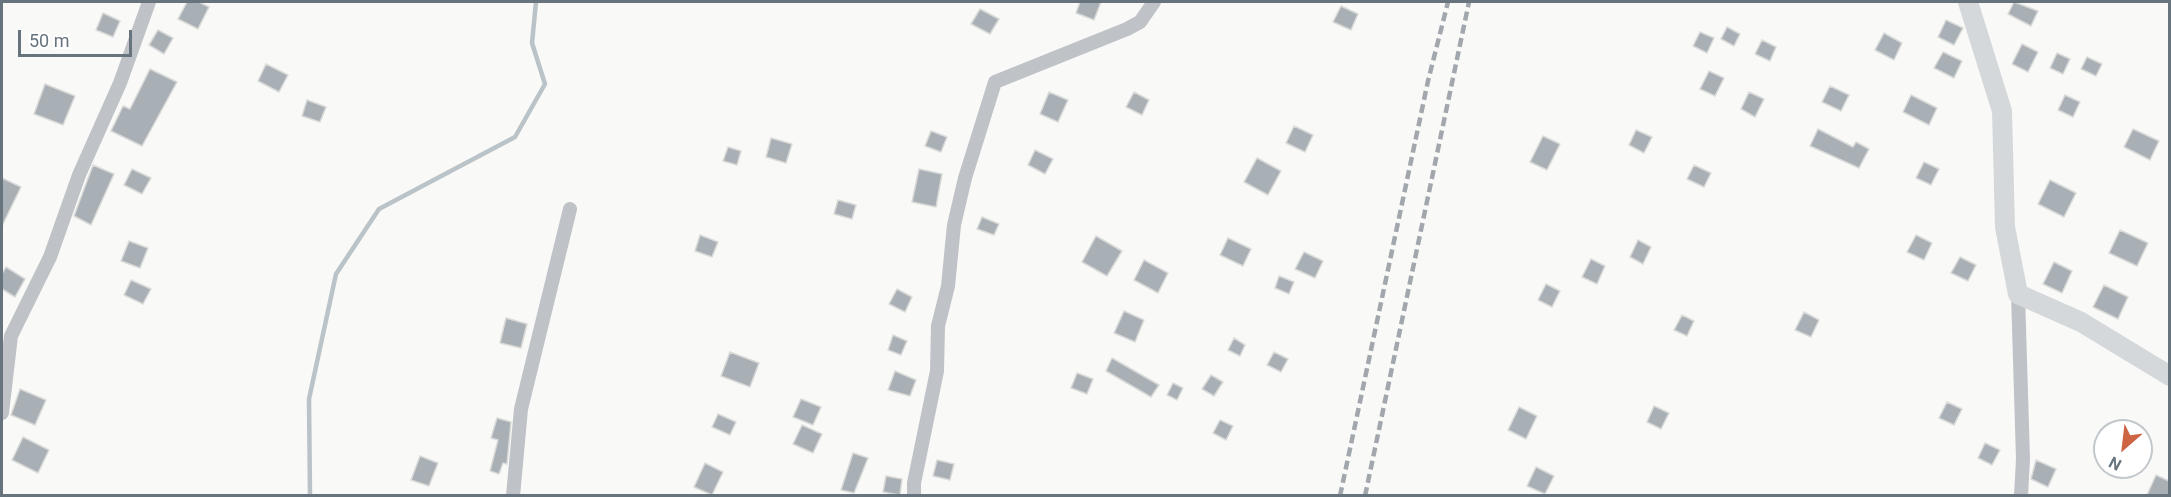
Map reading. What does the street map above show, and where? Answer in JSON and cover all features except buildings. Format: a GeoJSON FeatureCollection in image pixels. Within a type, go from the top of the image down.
{"type":"FeatureCollection","features":[{"type":"Feature","properties":{"kind":"street"},"geometry":{"type":"LineString","coordinates":[[2,413],[10,336],[50,257],[79,175],[120,83],[149,2]]}},
{"type":"Feature","properties":{"kind":"street"},"geometry":{"type":"LineString","coordinates":[[914,495],[937,371],[938,326],[948,286],[954,225],[965,178],[995,82],[1127,29],[1140,22],[1154,2]]}},
{"type":"Feature","properties":{"kind":"street"},"geometry":{"type":"LineString","coordinates":[[1968,2],[2002,111],[2005,227],[2018,294],[2023,459],[2021,495]]}},
{"type":"Feature","properties":{"kind":"street"},"geometry":{"type":"LineString","coordinates":[[513,495],[520,410],[570,209]]}},
{"type":"Feature","properties":{"kind":"street"},"geometry":{"type":"LineString","coordinates":[[2018,294],[2081,322],[2169,376]]}},
{"type":"Feature","properties":{"kind":"waterway"},"geometry":{"type":"LineString","coordinates":[[310,496],[309,399],[336,274],[379,209],[515,137],[545,84],[532,43],[536,2]]}},
{"type":"Feature","properties":{"kind":"railway"},"geometry":{"type":"LineString","coordinates":[[1340,496],[1428,81],[1448,2]]}},
{"type":"Feature","properties":{"kind":"railway"},"geometry":{"type":"LineString","coordinates":[[1365,496],[1469,2]]}}]}
